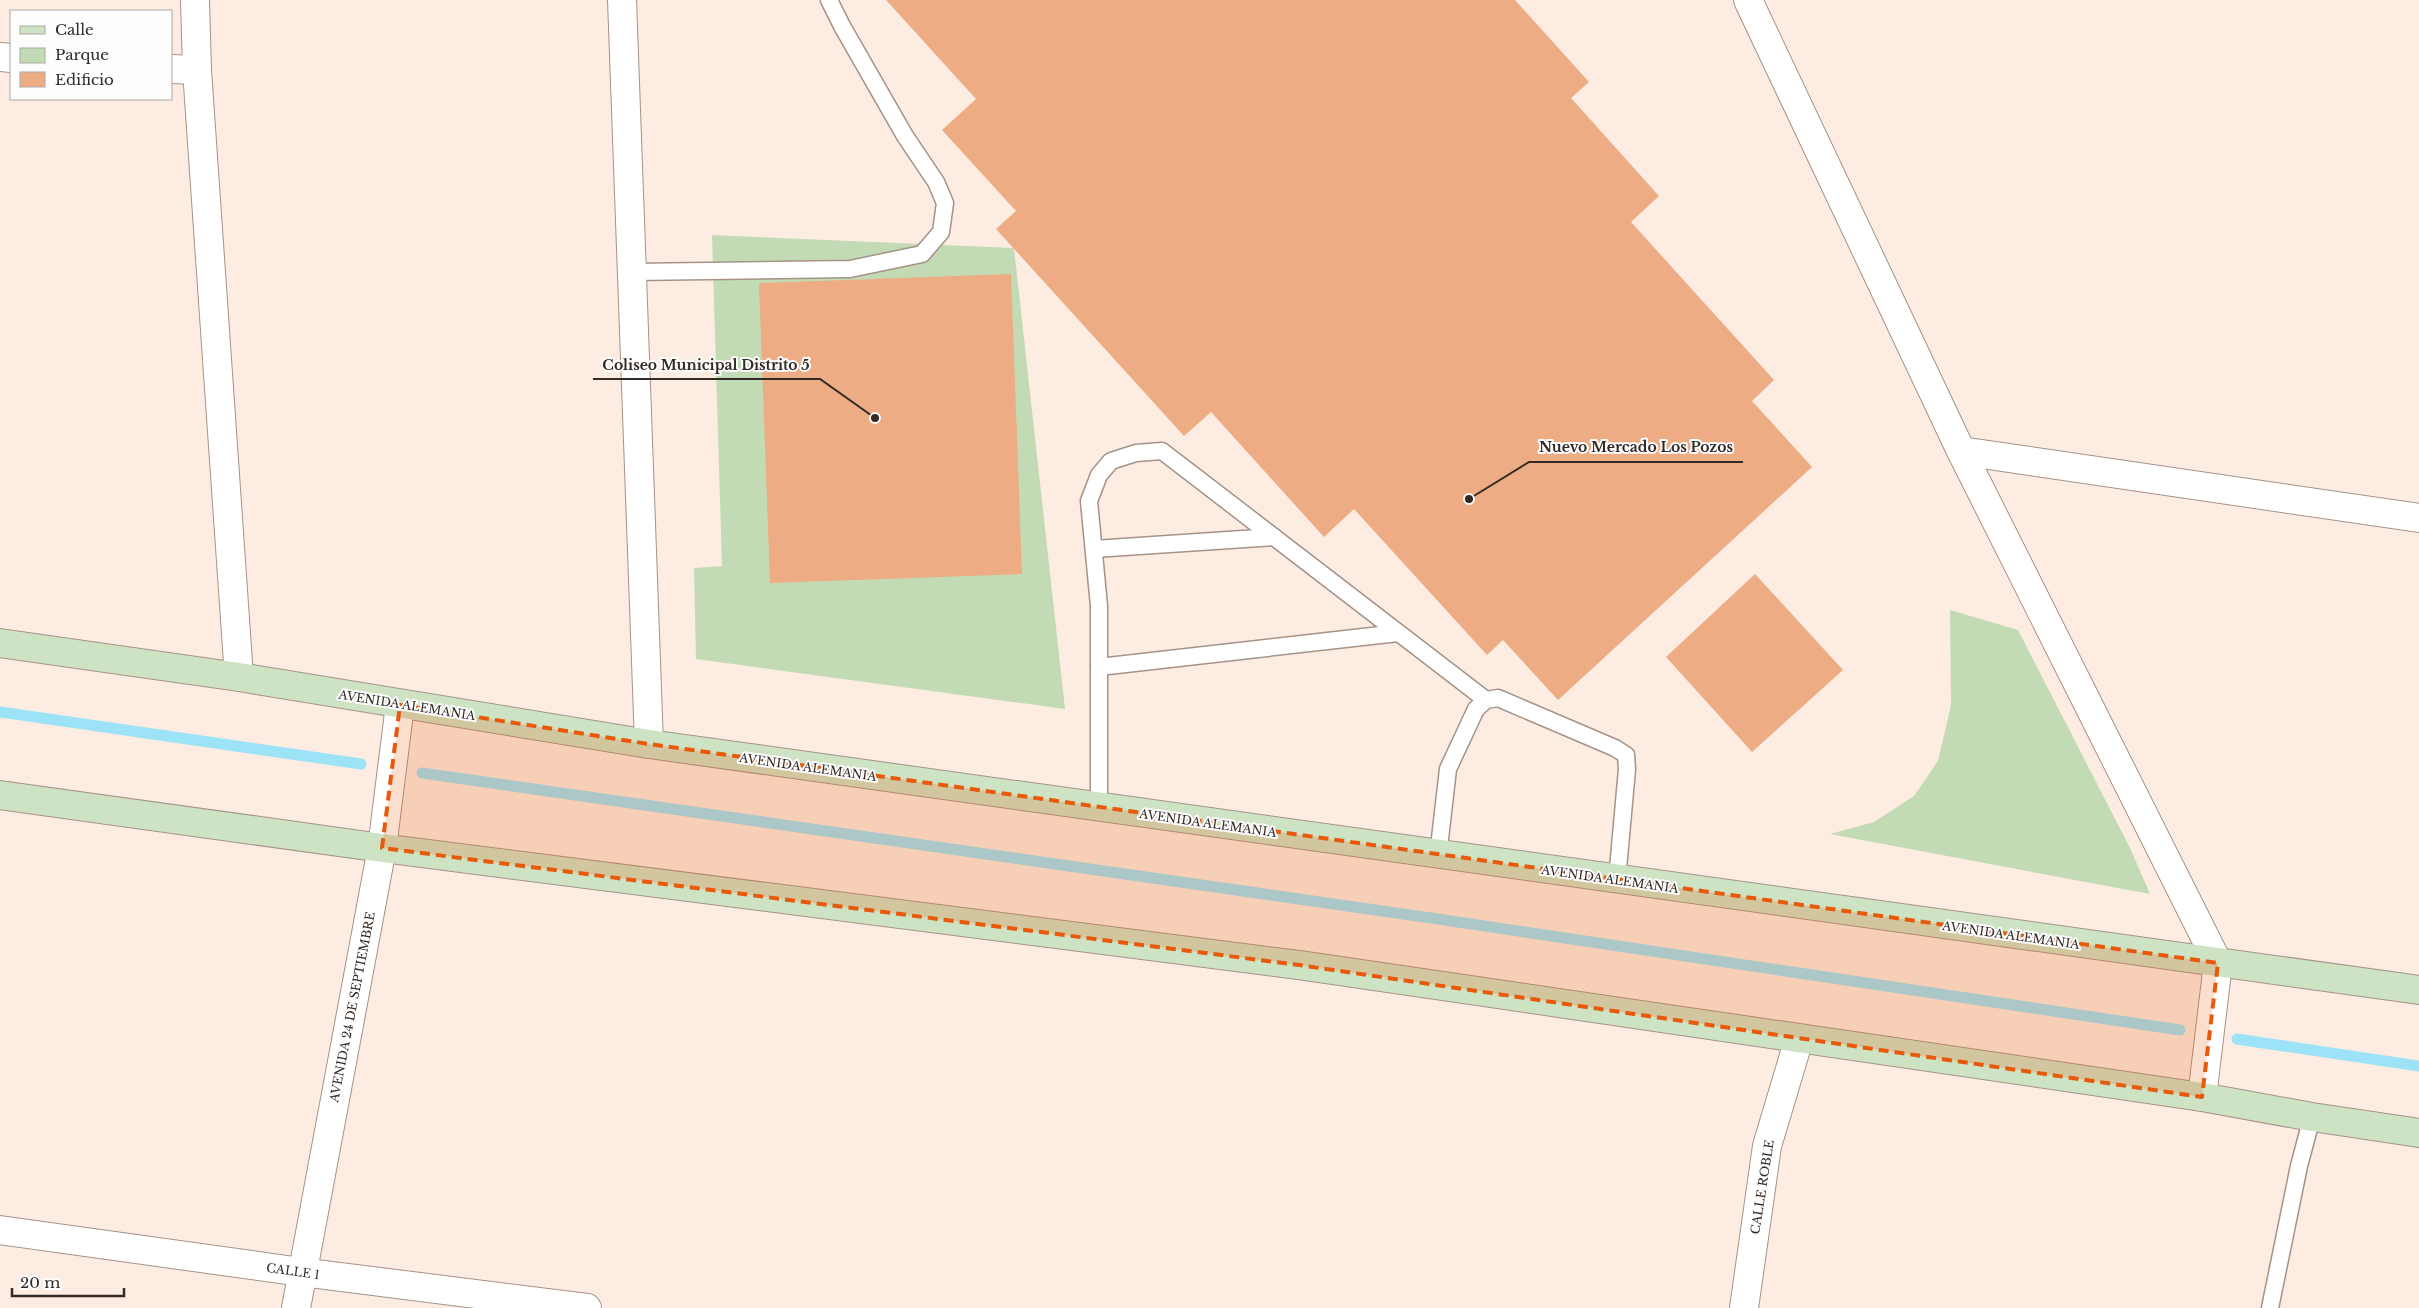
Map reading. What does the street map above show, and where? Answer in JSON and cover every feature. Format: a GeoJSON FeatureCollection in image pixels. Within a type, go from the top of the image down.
{"type":"FeatureCollection","features":[{"type":"Feature","properties":{"kind":"main road","name":"AVENIDA ALEMANIA"},"geometry":{"type":"LineString","coordinates":[[0,643],[239,677],[400,705],[649,744],[1438,856],[2419,990]]}},
{"type":"Feature","properties":{"kind":"main road"},"geometry":{"type":"LineString","coordinates":[[0,795],[382,848],[1299,965],[2202,1097],[2312,1117],[2419,1133]]}},
{"type":"Feature","properties":{"kind":"street"},"geometry":{"type":"LineString","coordinates":[[195,0],[184,70],[239,677]]}},
{"type":"Feature","properties":{"kind":"street"},"geometry":{"type":"LineString","coordinates":[[622,0],[649,744]]}},
{"type":"Feature","properties":{"kind":"street"},"geometry":{"type":"LineString","coordinates":[[1748,0],[1961,451],[2218,963],[2202,1097]]}},
{"type":"Feature","properties":{"kind":"street"},"geometry":{"type":"LineString","coordinates":[[1961,451],[2419,518]]}},
{"type":"Feature","properties":{"kind":"street","name":"AVENIDA 24 DE SEPTIEMBRE"},"geometry":{"type":"LineString","coordinates":[[296,1308],[301,1272],[382,848],[400,705]]}},
{"type":"Feature","properties":{"kind":"street","name":"CALLE ROBLE"},"geometry":{"type":"LineString","coordinates":[[1744,1308],[1767,1146],[1799,1039]]}},
{"type":"Feature","properties":{"kind":"street","name":"CALLE 1"},"geometry":{"type":"LineString","coordinates":[[0,1230],[301,1272],[587,1308]]}},
{"type":"Feature","properties":{"kind":"lane"},"geometry":{"type":"LineString","coordinates":[[632,272],[850,268],[922,254],[941,232],[945,203],[936,182],[905,136],[829,0]]}},
{"type":"Feature","properties":{"kind":"lane"},"geometry":{"type":"LineString","coordinates":[[1099,808],[1099,606],[1088,501],[1099,475],[1111,461],[1145,452],[1162,451],[1486,700]]}},
{"type":"Feature","properties":{"kind":"lane"},"geometry":{"type":"LineString","coordinates":[[1094,549],[1274,537]]}},
{"type":"Feature","properties":{"kind":"lane"},"geometry":{"type":"LineString","coordinates":[[1099,667],[1398,633]]}},
{"type":"Feature","properties":{"kind":"lane"},"geometry":{"type":"LineString","coordinates":[[1438,856],[1448,769],[1476,709],[1486,700],[1498,698],[1615,748],[1626,755],[1627,769],[1617,880]]}},
{"type":"Feature","properties":{"kind":"lane"},"geometry":{"type":"LineString","coordinates":[[2270,1308],[2299,1166],[2312,1117]]}},
{"type":"Feature","properties":{"kind":"highlighted area"},"geometry":{"type":"Polygon","coordinates":[[[400,705],[649,744],[2218,963],[2202,1097],[1299,965],[382,848],[400,705]]]}},
{"type":"Feature","properties":{"kind":"green space"},"geometry":{"type":"Polygon","coordinates":[[[712,235],[1014,248],[1065,709],[696,659],[694,568],[722,566],[712,235]]]}},
{"type":"Feature","properties":{"kind":"green space"},"geometry":{"type":"Polygon","coordinates":[[[1950,610],[2018,630],[2130,848],[2150,894],[1830,834],[1874,822],[1914,796],[1938,761],[1951,705],[1950,610]]]}},
{"type":"Feature","properties":{"kind":"building"},"geometry":{"type":"Polygon","coordinates":[[[886,0],[1515,0],[1589,82],[1571,98],[1659,196],[1631,222],[1774,380],[1752,401],[1812,467],[1558,700],[1503,640],[1487,655],[1354,509],[1324,537],[1211,412],[1184,436],[996,229],[1016,211],[942,130],[976,99],[886,0]]]}},
{"type":"Feature","properties":{"kind":"building"},"geometry":{"type":"Polygon","coordinates":[[[1011,274],[1022,574],[770,583],[759,283],[1011,274]]]}},
{"type":"Feature","properties":{"kind":"building"},"geometry":{"type":"Polygon","coordinates":[[[1755,574],[1843,670],[1752,752],[1666,657],[1755,574]]]}},
{"type":"Feature","properties":{"kind":"waterway"},"geometry":{"type":"LineString","coordinates":[[0,712],[361,764]]}},
{"type":"Feature","properties":{"kind":"waterway"},"geometry":{"type":"LineString","coordinates":[[422,773],[1431,918],[2180,1030]]}},
{"type":"Feature","properties":{"kind":"waterway"},"geometry":{"type":"LineString","coordinates":[[2237,1039],[2419,1066]]}},
{"type":"Feature","properties":{"kind":"place","name":"Coliseo Municipal Distrito 5"},"geometry":{"type":"Point","coordinates":[875,418]}},
{"type":"Feature","properties":{"kind":"place","name":"Nuevo Mercado Los Pozos"},"geometry":{"type":"Point","coordinates":[1469,499]}}]}
